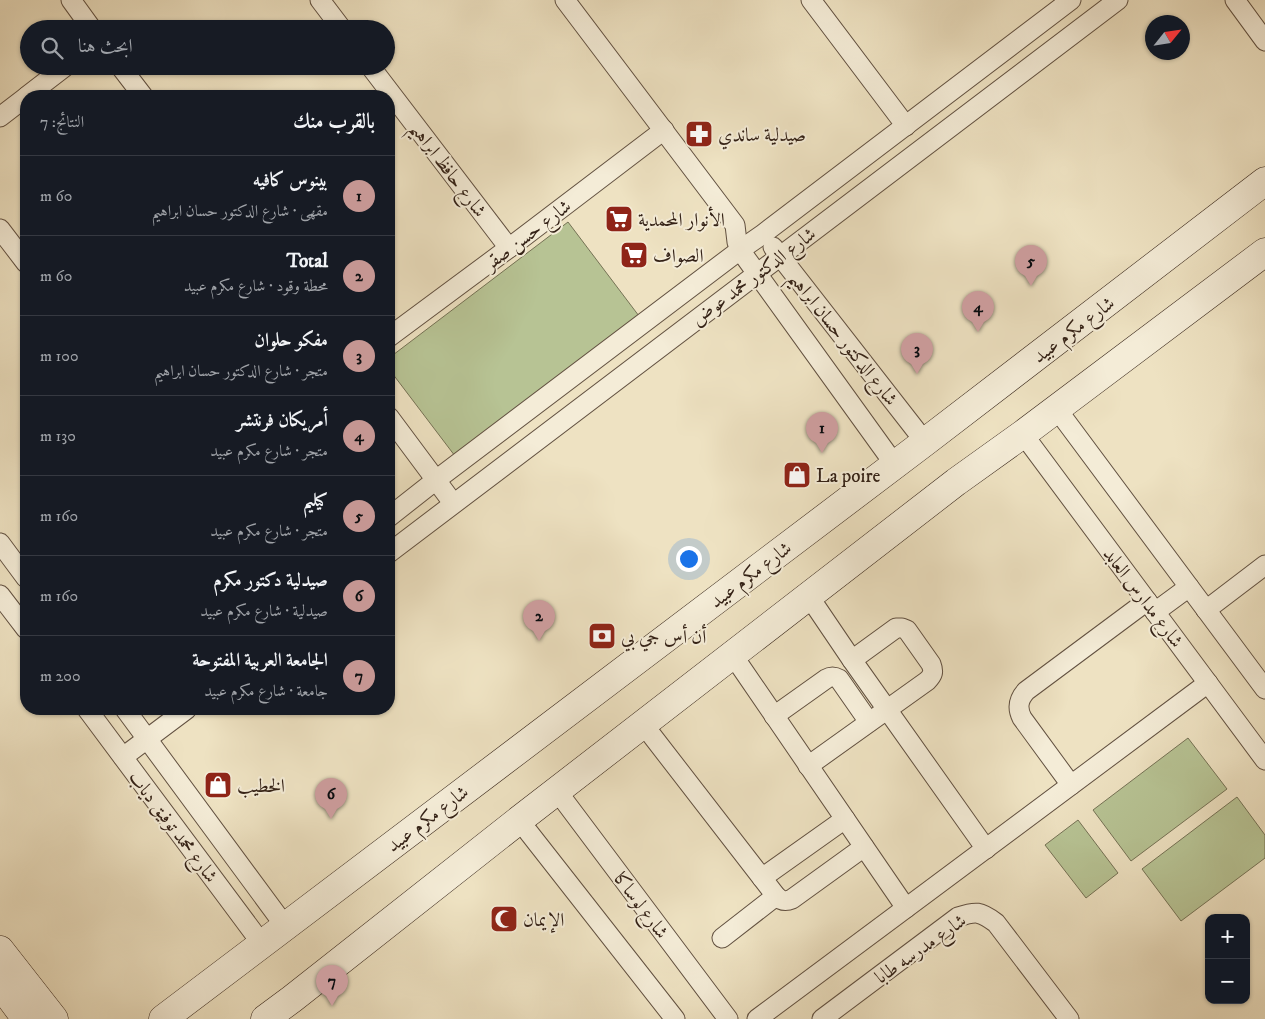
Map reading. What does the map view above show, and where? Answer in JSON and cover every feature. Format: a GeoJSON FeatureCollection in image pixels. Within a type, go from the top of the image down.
{"type":"FeatureCollection","features":[{"type":"Feature","properties":{"kind":"street"},"geometry":{"type":"LineString","coordinates":[[71,0],[85,20]]}},
{"type":"Feature","properties":{"kind":"street"},"geometry":{"type":"LineString","coordinates":[[320,0],[335,20]]}},
{"type":"Feature","properties":{"kind":"street","name":"شارع الدكتور حسان ابراهيم"},"geometry":{"type":"LineString","coordinates":[[565,0],[734,225],[740,250],[756,274],[895,465]]}},
{"type":"Feature","properties":{"kind":"street"},"geometry":{"type":"LineString","coordinates":[[811,0],[906,126]]}},
{"type":"Feature","properties":{"kind":"street","name":"شارع الدكتور محمد عوض"},"geometry":{"type":"LineString","coordinates":[[395,548],[1118,0]]}},
{"type":"Feature","properties":{"kind":"street"},"geometry":{"type":"LineString","coordinates":[[1235,0],[1265,41]]}},
{"type":"Feature","properties":{"kind":"street"},"geometry":{"type":"LineString","coordinates":[[1062,3],[1078,31]]}},
{"type":"Feature","properties":{"kind":"street","name":"شارع الدكتور محمد عوض"},"geometry":{"type":"LineString","coordinates":[[395,512],[906,126],[1062,3]]}},
{"type":"Feature","properties":{"kind":"street"},"geometry":{"type":"LineString","coordinates":[[36,90],[55,75]]}},
{"type":"Feature","properties":{"kind":"street"},"geometry":{"type":"LineString","coordinates":[[127,75],[138,90]]}},
{"type":"Feature","properties":{"kind":"street","name":"شارع حافظ ابراهيم"},"geometry":{"type":"LineString","coordinates":[[377,75],[388,90]]}},
{"type":"Feature","properties":{"kind":"street","name":"شارع حافظ ابراهيم"},"geometry":{"type":"LineString","coordinates":[[395,99],[508,248]]}},
{"type":"Feature","properties":{"kind":"street"},"geometry":{"type":"LineString","coordinates":[[0,117],[20,102]]}},
{"type":"Feature","properties":{"kind":"street","name":"شارع حسن صقر"},"geometry":{"type":"LineString","coordinates":[[395,332],[664,130]]}},
{"type":"Feature","properties":{"kind":"street","name":"شارع مكرم عبيد"},"geometry":{"type":"LineString","coordinates":[[163,1019],[895,465],[1265,182]]}},
{"type":"Feature","properties":{"kind":"street"},"geometry":{"type":"LineString","coordinates":[[734,225],[745,226],[763,234]]}},
{"type":"Feature","properties":{"kind":"street"},"geometry":{"type":"LineString","coordinates":[[0,229],[20,255]]}},
{"type":"Feature","properties":{"kind":"street","name":"شارع الدكتور حسان ابراهيم"},"geometry":{"type":"LineString","coordinates":[[763,234],[925,442]]}},
{"type":"Feature","properties":{"kind":"street"},"geometry":{"type":"LineString","coordinates":[[266,1019],[732,654],[956,482],[1023,434],[1265,252]]}},
{"type":"Feature","properties":{"kind":"street"},"geometry":{"type":"LineString","coordinates":[[1056,408],[1206,610],[1262,679]]}},
{"type":"Feature","properties":{"kind":"street"},"geometry":{"type":"LineString","coordinates":[[395,425],[454,503]]}},
{"type":"Feature","properties":{"kind":"street","name":"شارع مدارس العابد"},"geometry":{"type":"LineString","coordinates":[[1023,434],[1265,760]]}},
{"type":"Feature","properties":{"kind":"street"},"geometry":{"type":"LineString","coordinates":[[0,543],[20,570]]}},
{"type":"Feature","properties":{"kind":"street"},"geometry":{"type":"LineString","coordinates":[[1206,610],[1265,565]]}},
{"type":"Feature","properties":{"kind":"street"},"geometry":{"type":"LineString","coordinates":[[1071,785],[1022,718],[1018,704],[1021,697],[1026,691],[1151,606],[1189,586]]}},
{"type":"Feature","properties":{"kind":"street"},"geometry":{"type":"LineString","coordinates":[[0,595],[20,621]]}},
{"type":"Feature","properties":{"kind":"street"},"geometry":{"type":"LineString","coordinates":[[808,596],[986,849]]}},
{"type":"Feature","properties":{"kind":"street"},"geometry":{"type":"LineString","coordinates":[[808,766],[932,676],[933,670],[931,664],[907,630],[902,628],[896,628],[852,660]]}},
{"type":"Feature","properties":{"kind":"street"},"geometry":{"type":"LineString","coordinates":[[732,654],[906,908]]}},
{"type":"Feature","properties":{"kind":"street"},"geometry":{"type":"LineString","coordinates":[[774,716],[826,679],[835,676],[870,722]]}},
{"type":"Feature","properties":{"kind":"street"},"geometry":{"type":"LineString","coordinates":[[758,1019],[1208,683]]}},
{"type":"Feature","properties":{"kind":"street","name":"شارع محمد توفيق دياب"},"geometry":{"type":"LineString","coordinates":[[92,715],[262,944]]}},
{"type":"Feature","properties":{"kind":"street"},"geometry":{"type":"LineString","coordinates":[[106,734],[127,715]]}},
{"type":"Feature","properties":{"kind":"street","name":"شارع محمد توفيق دياب"},"geometry":{"type":"LineString","coordinates":[[134,715],[148,739],[285,926]]}},
{"type":"Feature","properties":{"kind":"street"},"geometry":{"type":"LineString","coordinates":[[123,757],[179,715]]}},
{"type":"Feature","properties":{"kind":"street"},"geometry":{"type":"LineString","coordinates":[[643,724],[780,900],[792,899],[864,847]]}},
{"type":"Feature","properties":{"kind":"street","name":"شارع لوساكا"},"geometry":{"type":"LineString","coordinates":[[557,791],[728,1019]]}},
{"type":"Feature","properties":{"kind":"street"},"geometry":{"type":"LineString","coordinates":[[762,878],[845,819]]}},
{"type":"Feature","properties":{"kind":"street"},"geometry":{"type":"LineString","coordinates":[[519,820],[675,1019]]}},
{"type":"Feature","properties":{"kind":"street"},"geometry":{"type":"LineString","coordinates":[[722,938],[776,896]]}},
{"type":"Feature","properties":{"kind":"street","name":"شارع مدرسه طابا"},"geometry":{"type":"LineString","coordinates":[[832,1016],[958,917],[971,912],[984,914],[996,923],[1069,1019]]}},
{"type":"Feature","properties":{"kind":"street"},"geometry":{"type":"LineString","coordinates":[[0,950],[38,1015]]}},
{"type":"Feature","properties":{"kind":"street"},"geometry":{"type":"LineString","coordinates":[[0,984],[38,1015]]}},
{"type":"Feature","properties":{"kind":"green space"},"geometry":{"type":"Polygon","coordinates":[[[568,222],[639,316],[455,456],[395,377],[395,353],[568,222]]]}},
{"type":"Feature","properties":{"kind":"green space"},"geometry":{"type":"Polygon","coordinates":[[[1188,738],[1227,789],[1131,861],[1093,810],[1188,738]]]}},
{"type":"Feature","properties":{"kind":"green space"},"geometry":{"type":"Polygon","coordinates":[[[1237,797],[1265,835],[1265,858],[1181,921],[1142,869],[1237,797]]]}},
{"type":"Feature","properties":{"kind":"green space"},"geometry":{"type":"Polygon","coordinates":[[[1078,820],[1118,873],[1086,898],[1045,845],[1078,820]]]}},
{"type":"Feature","properties":{"kind":"place","name":"صيدلية ساندي"},"geometry":{"type":"Point","coordinates":[699,134]}},
{"type":"Feature","properties":{"kind":"place","name":"الأنوار المحمدية"},"geometry":{"type":"Point","coordinates":[619,219]}},
{"type":"Feature","properties":{"kind":"place","name":"الصواف"},"geometry":{"type":"Point","coordinates":[634,255]}},
{"type":"Feature","properties":{"kind":"place","name":"كيليم"},"geometry":{"type":"Point","coordinates":[1031,286]}},
{"type":"Feature","properties":{"kind":"place","name":"أمريكان فرنتشر"},"geometry":{"type":"Point","coordinates":[978,332]}},
{"type":"Feature","properties":{"kind":"place","name":"مفكو حلوان"},"geometry":{"type":"Point","coordinates":[917,374]}},
{"type":"Feature","properties":{"kind":"place","name":"بينوس كافيه"},"geometry":{"type":"Point","coordinates":[822,453]}},
{"type":"Feature","properties":{"kind":"place","name":"La poire"},"geometry":{"type":"Point","coordinates":[797,475]}},
{"type":"Feature","properties":{"kind":"place","name":"أن أس جي بي"},"geometry":{"type":"Point","coordinates":[602,636]}},
{"type":"Feature","properties":{"kind":"place","name":"Total"},"geometry":{"type":"Point","coordinates":[539,641]}},
{"type":"Feature","properties":{"kind":"place","name":"الخطيب"},"geometry":{"type":"Point","coordinates":[218,785]}},
{"type":"Feature","properties":{"kind":"place","name":"صيدلية دكتور مكرم"},"geometry":{"type":"Point","coordinates":[331,819]}},
{"type":"Feature","properties":{"kind":"place","name":"الإيمان"},"geometry":{"type":"Point","coordinates":[504,919]}},
{"type":"Feature","properties":{"kind":"place","name":"الجامعة العربية المفتوحة"},"geometry":{"type":"Point","coordinates":[332,1006]}}]}
